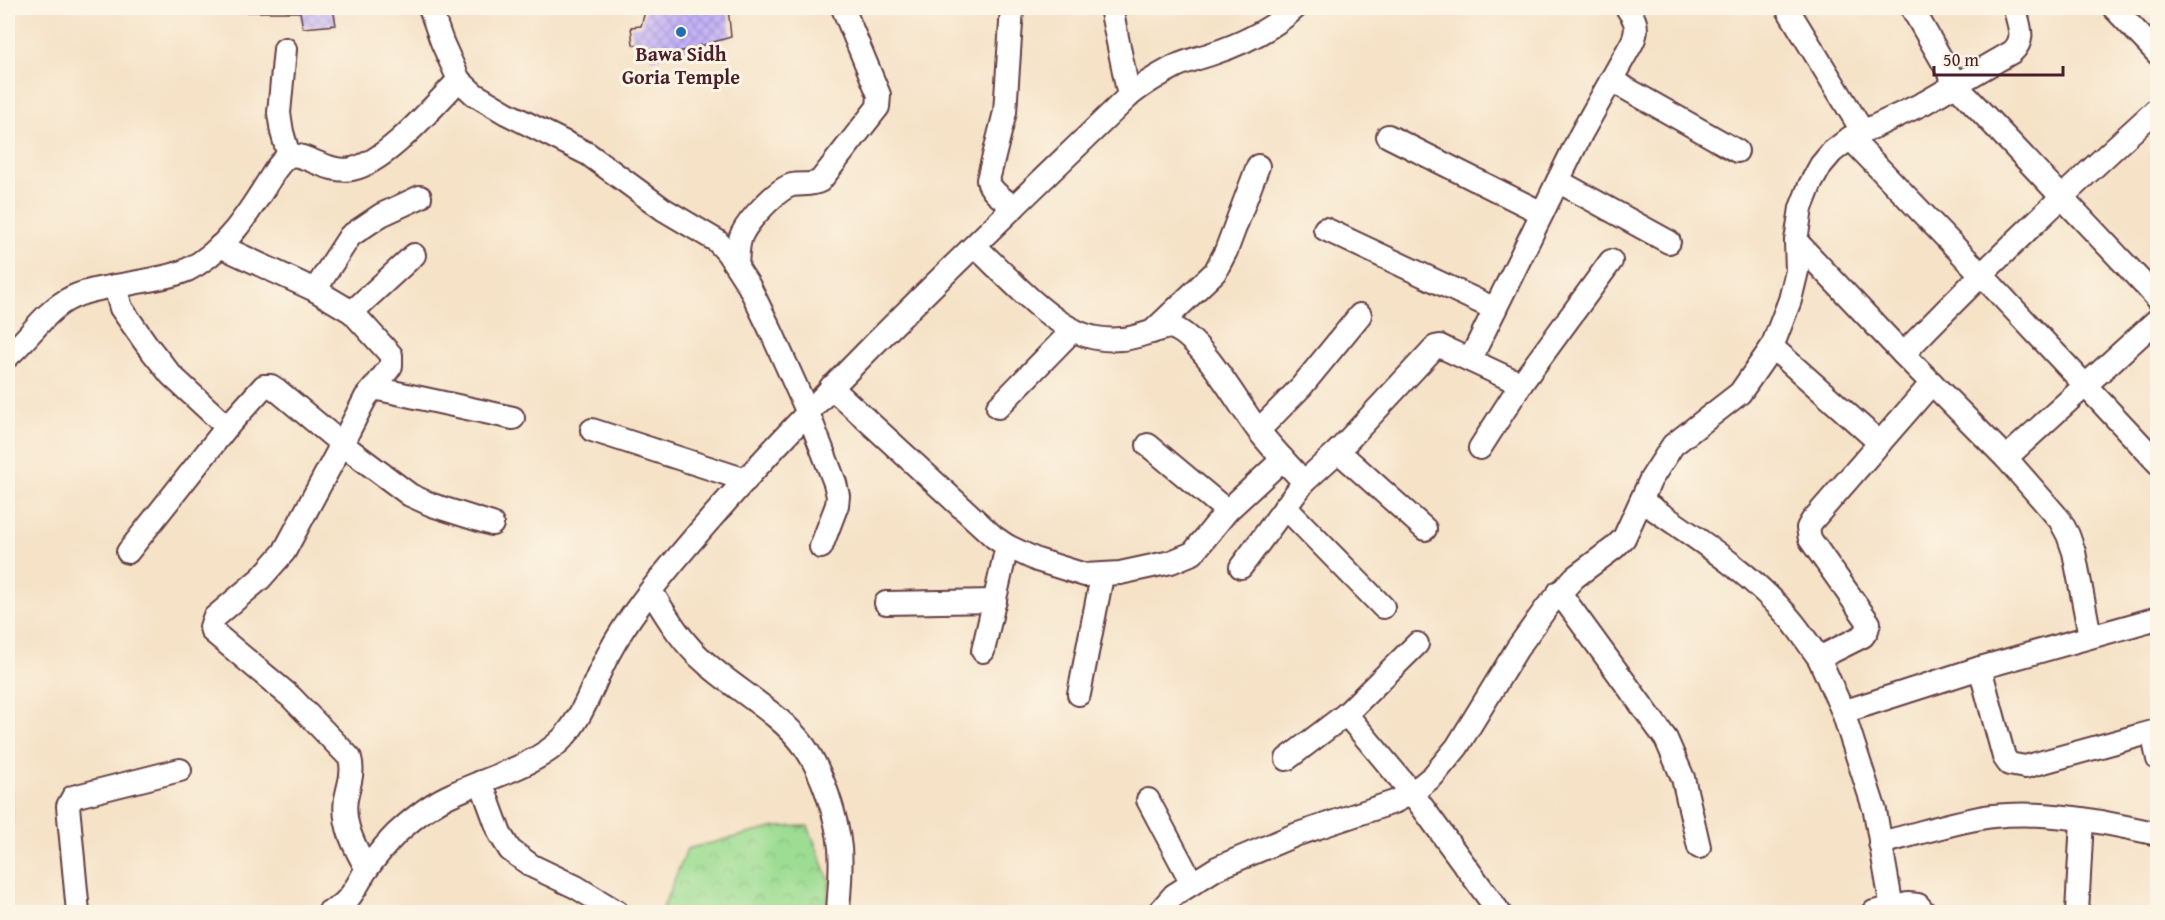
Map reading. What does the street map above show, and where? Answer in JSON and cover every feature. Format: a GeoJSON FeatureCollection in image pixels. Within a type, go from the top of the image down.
{"type":"FeatureCollection","features":[{"type":"Feature","properties":{"kind":"street"},"geometry":{"type":"LineString","coordinates":[[430,8],[459,80],[474,94],[588,154],[663,209],[717,241],[737,266],[771,331],[808,413],[835,483],[838,496],[834,514],[821,547]]}},
{"type":"Feature","properties":{"kind":"street"},"geometry":{"type":"LineString","coordinates":[[737,266],[742,234],[763,208],[790,185],[815,184],[820,181],[878,107],[879,95],[843,8]]}},
{"type":"Feature","properties":{"kind":"street"},"geometry":{"type":"LineString","coordinates":[[1012,8],[1005,112],[988,180],[993,190],[1014,207]]}},
{"type":"Feature","properties":{"kind":"street"},"geometry":{"type":"LineString","coordinates":[[1111,8],[1129,96]]}},
{"type":"Feature","properties":{"kind":"street"},"geometry":{"type":"LineString","coordinates":[[342,909],[367,869],[396,835],[413,820],[451,794],[537,757],[559,742],[583,710],[607,656],[632,614],[675,560],[831,387],[1129,96],[1144,84],[1178,65],[1236,46],[1259,35],[1295,8]]}},
{"type":"Feature","properties":{"kind":"street"},"geometry":{"type":"LineString","coordinates":[[1470,360],[1558,181],[1636,33],[1634,17],[1627,8]]}},
{"type":"Feature","properties":{"kind":"street"},"geometry":{"type":"LineString","coordinates":[[1787,8],[1856,135],[1980,273],[2157,463]]}},
{"type":"Feature","properties":{"kind":"street"},"geometry":{"type":"LineString","coordinates":[[1912,8],[1956,85],[2157,299]]}},
{"type":"Feature","properties":{"kind":"street"},"geometry":{"type":"LineString","coordinates":[[1159,912],[1174,895],[1217,868],[1324,825],[1379,808],[1412,793],[1433,776],[1457,747],[1517,649],[1560,592],[1624,538],[1651,479],[1673,445],[1740,393],[1772,347],[1790,300],[1797,271],[1796,241],[1801,208],[1821,165],[1832,152],[1856,135],[1895,118],[2012,52],[2020,45],[2021,38],[2015,8]]}},
{"type":"Feature","properties":{"kind":"street"},"geometry":{"type":"LineString","coordinates":[[2114,8],[2157,54]]}},
{"type":"Feature","properties":{"kind":"street"},"geometry":{"type":"LineString","coordinates":[[285,49],[279,113],[289,156]]}},
{"type":"Feature","properties":{"kind":"street"},"geometry":{"type":"LineString","coordinates":[[8,356],[40,323],[67,300],[93,291],[176,274],[200,262],[220,246],[247,214],[283,160],[289,156],[298,156],[328,168],[345,171],[358,168],[390,148],[459,80]]}},
{"type":"Feature","properties":{"kind":"street"},"geometry":{"type":"LineString","coordinates":[[1611,81],[1737,151]]}},
{"type":"Feature","properties":{"kind":"street"},"geometry":{"type":"LineString","coordinates":[[1903,354],[1980,273],[2157,108]]}},
{"type":"Feature","properties":{"kind":"street"},"geometry":{"type":"LineString","coordinates":[[1388,136],[1542,213]]}},
{"type":"Feature","properties":{"kind":"street"},"geometry":{"type":"LineString","coordinates":[[1151,333],[1215,272],[1226,252],[1258,166]]}},
{"type":"Feature","properties":{"kind":"street"},"geometry":{"type":"LineString","coordinates":[[1558,181],[1669,242]]}},
{"type":"Feature","properties":{"kind":"street"},"geometry":{"type":"LineString","coordinates":[[315,290],[350,236],[381,215],[420,197]]}},
{"type":"Feature","properties":{"kind":"street"},"geometry":{"type":"LineString","coordinates":[[1325,229],[1495,309]]}},
{"type":"Feature","properties":{"kind":"street"},"geometry":{"type":"LineString","coordinates":[[1796,241],[2006,458],[2048,505],[2068,535],[2074,552],[2090,636]]}},
{"type":"Feature","properties":{"kind":"street"},"geometry":{"type":"LineString","coordinates":[[220,246],[315,290],[352,312],[391,355],[391,366],[366,398],[284,552],[261,578],[214,618],[211,627],[212,631],[291,697],[350,758],[353,768],[346,800],[346,818],[350,834],[367,869]]}},
{"type":"Feature","properties":{"kind":"street"},"geometry":{"type":"LineString","coordinates":[[975,246],[1047,313],[1085,335],[1102,339],[1124,339],[1139,337],[1166,327],[1174,328],[1196,346],[1259,430],[1304,482]]}},
{"type":"Feature","properties":{"kind":"street"},"geometry":{"type":"LineString","coordinates":[[352,312],[414,255]]}},
{"type":"Feature","properties":{"kind":"street"},"geometry":{"type":"LineString","coordinates":[[1480,448],[1521,384],[1611,261]]}},
{"type":"Feature","properties":{"kind":"street"},"geometry":{"type":"LineString","coordinates":[[115,286],[121,308],[147,345],[171,375],[227,427]]}},
{"type":"Feature","properties":{"kind":"street"},"geometry":{"type":"LineString","coordinates":[[1259,430],[1301,387],[1360,315]]}},
{"type":"Feature","properties":{"kind":"street"},"geometry":{"type":"LineString","coordinates":[[2006,458],[2157,319]]}},
{"type":"Feature","properties":{"kind":"street"},"geometry":{"type":"LineString","coordinates":[[999,407],[1073,330]]}},
{"type":"Feature","properties":{"kind":"street"},"geometry":{"type":"LineString","coordinates":[[1241,567],[1304,482],[1338,451],[1435,347],[1440,346],[1521,384]]}},
{"type":"Feature","properties":{"kind":"street"},"geometry":{"type":"LineString","coordinates":[[1772,347],[1880,443]]}},
{"type":"Feature","properties":{"kind":"street"},"geometry":{"type":"LineString","coordinates":[[1819,658],[1863,636],[1869,623],[1810,539],[1808,528],[1932,383]]}},
{"type":"Feature","properties":{"kind":"street"},"geometry":{"type":"LineString","coordinates":[[128,552],[227,427],[264,386],[271,386],[342,444],[410,495],[432,505],[492,524]]}},
{"type":"Feature","properties":{"kind":"street"},"geometry":{"type":"LineString","coordinates":[[831,387],[994,537],[1007,546],[1070,572],[1102,576],[1171,562],[1193,553],[1227,511],[1283,459]]}},
{"type":"Feature","properties":{"kind":"street"},"geometry":{"type":"LineString","coordinates":[[374,388],[513,418]]}},
{"type":"Feature","properties":{"kind":"street"},"geometry":{"type":"LineString","coordinates":[[592,430],[746,480]]}},
{"type":"Feature","properties":{"kind":"street"},"geometry":{"type":"LineString","coordinates":[[1148,445],[1227,511]]}},
{"type":"Feature","properties":{"kind":"street"},"geometry":{"type":"LineString","coordinates":[[1338,451],[1425,529]]}},
{"type":"Feature","properties":{"kind":"street"},"geometry":{"type":"LineString","coordinates":[[1642,501],[1757,585],[1791,620],[1819,658],[1843,712],[1875,811],[1881,843],[1883,910],[1908,904],[1918,905],[1924,912]]}},
{"type":"Feature","properties":{"kind":"street"},"geometry":{"type":"LineString","coordinates":[[1284,507],[1383,607]]}},
{"type":"Feature","properties":{"kind":"street"},"geometry":{"type":"LineString","coordinates":[[983,651],[1007,546]]}},
{"type":"Feature","properties":{"kind":"street"},"geometry":{"type":"LineString","coordinates":[[1079,694],[1102,576]]}},
{"type":"Feature","properties":{"kind":"street"},"geometry":{"type":"LineString","coordinates":[[651,591],[671,625],[691,648],[706,663],[789,729],[804,746],[826,790],[836,825],[840,847],[838,912]]}},
{"type":"Feature","properties":{"kind":"street"},"geometry":{"type":"LineString","coordinates":[[1560,592],[1666,739],[1683,778],[1699,847]]}},
{"type":"Feature","properties":{"kind":"street"},"geometry":{"type":"LineString","coordinates":[[886,603],[995,601]]}},
{"type":"Feature","properties":{"kind":"street"},"geometry":{"type":"LineString","coordinates":[[1843,712],[1980,668],[2157,618]]}},
{"type":"Feature","properties":{"kind":"street"},"geometry":{"type":"LineString","coordinates":[[1287,759],[1346,714],[1417,644]]}},
{"type":"Feature","properties":{"kind":"street"},"geometry":{"type":"LineString","coordinates":[[1980,668],[2004,757],[2009,764],[2025,767],[2155,732],[2157,759]]}},
{"type":"Feature","properties":{"kind":"street"},"geometry":{"type":"LineString","coordinates":[[1346,714],[1412,793],[1499,912]]}},
{"type":"Feature","properties":{"kind":"street"},"geometry":{"type":"LineString","coordinates":[[78,912],[69,800],[73,797],[180,770]]}},
{"type":"Feature","properties":{"kind":"street"},"geometry":{"type":"LineString","coordinates":[[481,782],[500,834],[510,849],[532,866],[576,887],[617,912]]}},
{"type":"Feature","properties":{"kind":"street"},"geometry":{"type":"LineString","coordinates":[[1148,800],[1192,883]]}},
{"type":"Feature","properties":{"kind":"street"},"geometry":{"type":"LineString","coordinates":[[1881,843],[1990,816],[2035,815],[2082,820],[2123,825],[2157,834]]}},
{"type":"Feature","properties":{"kind":"street"},"geometry":{"type":"LineString","coordinates":[[2077,912],[2082,820]]}},
{"type":"Feature","properties":{"kind":"green space"},"geometry":{"type":"Polygon","coordinates":[[[808,826],[830,882],[825,912],[661,912],[687,849],[776,827],[808,826]]]}},
{"type":"Feature","properties":{"kind":"building"},"geometry":{"type":"Polygon","coordinates":[[[203,8],[333,8],[336,25],[303,28],[300,12],[233,12],[203,8]]]}},
{"type":"Feature","properties":{"kind":"building","name":"Bawa Sidh Goria Temple"},"geometry":{"type":"Polygon","coordinates":[[[646,8],[728,8],[731,37],[651,60],[649,51],[633,44],[631,27],[641,26],[646,8]]]}},
{"type":"Feature","properties":{"kind":"building"},"geometry":{"type":"Polygon","coordinates":[[[10,777],[13,826],[8,826],[8,778],[10,777]]]}},
{"type":"Feature","properties":{"kind":"place","name":"Bawa Sidh Goria Temple"},"geometry":{"type":"Point","coordinates":[681,32]}}]}
